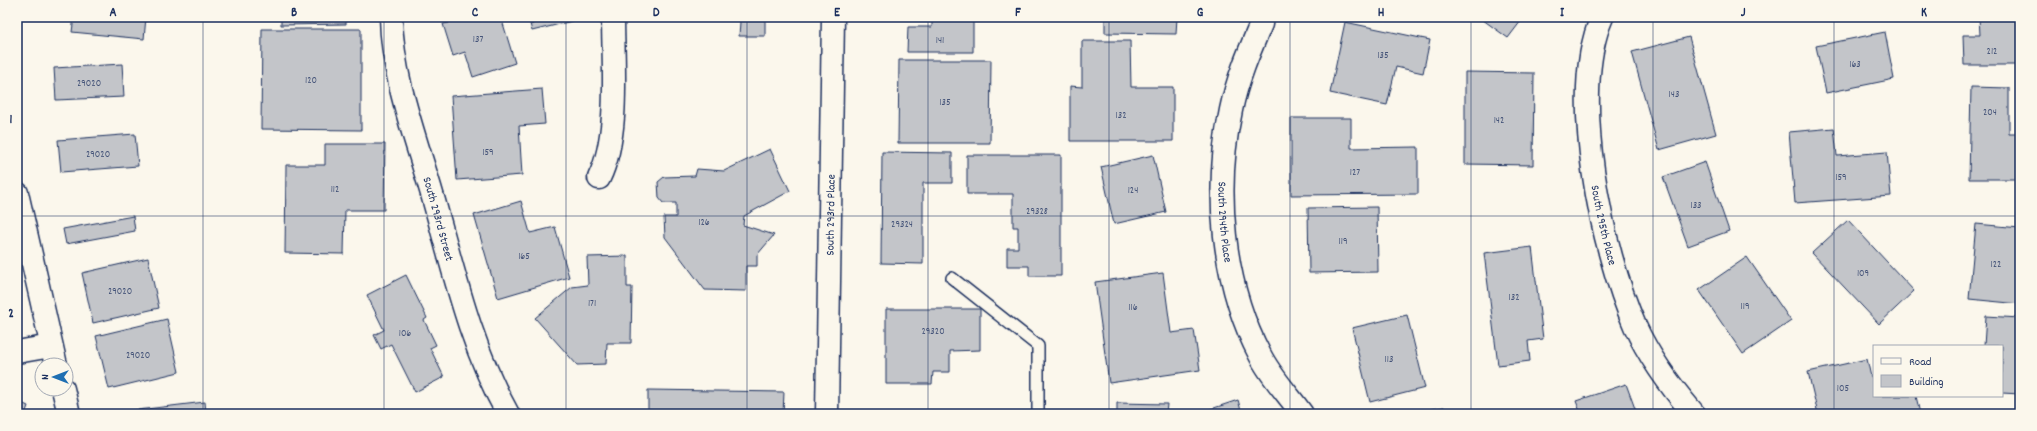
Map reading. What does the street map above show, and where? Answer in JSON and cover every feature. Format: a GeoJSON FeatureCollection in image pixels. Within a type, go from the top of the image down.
{"type":"FeatureCollection","features":[{"type":"Feature","properties":{"kind":"street","name":"South 293rd Street"},"geometry":{"type":"LineString","coordinates":[[390,17],[398,80],[465,310],[479,354],[492,384],[508,414]]}},
{"type":"Feature","properties":{"kind":"street"},"geometry":{"type":"LineString","coordinates":[[599,178],[605,164],[611,131],[613,86],[613,17]]}},
{"type":"Feature","properties":{"kind":"street","name":"South 293rd Place"},"geometry":{"type":"LineString","coordinates":[[827,414],[832,17]]}},
{"type":"Feature","properties":{"kind":"street","name":"South 294th Place"},"geometry":{"type":"LineString","coordinates":[[1262,17],[1261,24],[1240,76],[1231,110],[1224,150],[1223,181],[1225,228],[1229,260],[1237,297],[1248,332],[1274,379],[1302,414]]}},
{"type":"Feature","properties":{"kind":"street","name":"South 295th Place"},"geometry":{"type":"LineString","coordinates":[[1602,17],[1590,53],[1587,101],[1594,167],[1602,220],[1622,292],[1636,327],[1656,364],[1694,414]]}},
{"type":"Feature","properties":{"kind":"street"},"geometry":{"type":"LineString","coordinates":[[17,193],[54,356],[17,352]]}},
{"type":"Feature","properties":{"kind":"street"},"geometry":{"type":"LineString","coordinates":[[65,397],[69,414]]}},
{"type":"Feature","properties":{"kind":"lane"},"geometry":{"type":"LineString","coordinates":[[952,278],[1038,346],[1038,414]]}},
{"type":"Feature","properties":{"kind":"building"},"geometry":{"type":"Polygon","coordinates":[[[74,17],[146,17],[144,39],[72,32],[74,17]]]}},
{"type":"Feature","properties":{"kind":"building"},"geometry":{"type":"Polygon","coordinates":[[[281,17],[346,17],[346,24],[281,25],[281,17]]]}},
{"type":"Feature","properties":{"kind":"building"},"geometry":{"type":"Polygon","coordinates":[[[447,17],[501,17],[515,63],[473,77],[465,52],[453,56],[443,24],[449,23],[447,17]]]}},
{"type":"Feature","properties":{"kind":"building"},"geometry":{"type":"Polygon","coordinates":[[[531,17],[584,18],[532,31],[530,24],[533,24],[531,17]]]}},
{"type":"Feature","properties":{"kind":"building"},"geometry":{"type":"Polygon","coordinates":[[[707,17],[732,17],[707,19],[707,17]]]}},
{"type":"Feature","properties":{"kind":"building"},"geometry":{"type":"Polygon","coordinates":[[[735,17],[765,17],[765,36],[739,36],[740,22],[735,17]]]}},
{"type":"Feature","properties":{"kind":"building"},"geometry":{"type":"Polygon","coordinates":[[[932,17],[973,17],[973,52],[907,52],[908,27],[932,27],[932,17]]]}},
{"type":"Feature","properties":{"kind":"building"},"geometry":{"type":"Polygon","coordinates":[[[1105,17],[1177,17],[1176,34],[1105,33],[1105,17]]]}},
{"type":"Feature","properties":{"kind":"building"},"geometry":{"type":"Polygon","coordinates":[[[1479,17],[1524,17],[1508,38],[1479,17]]]}},
{"type":"Feature","properties":{"kind":"building"},"geometry":{"type":"Polygon","coordinates":[[[1979,17],[2020,17],[2020,65],[1964,65],[1963,35],[1980,35],[1979,17]]]}},
{"type":"Feature","properties":{"kind":"building"},"geometry":{"type":"Polygon","coordinates":[[[1345,22],[1430,40],[1423,73],[1396,67],[1387,105],[1330,93],[1345,22]]]}},
{"type":"Feature","properties":{"kind":"building"},"geometry":{"type":"Polygon","coordinates":[[[262,29],[361,29],[361,130],[261,129],[262,29]]]}},
{"type":"Feature","properties":{"kind":"building"},"geometry":{"type":"Polygon","coordinates":[[[1885,32],[1894,79],[1826,93],[1816,46],[1885,32]]]}},
{"type":"Feature","properties":{"kind":"building"},"geometry":{"type":"Polygon","coordinates":[[[1689,37],[1716,134],[1659,150],[1632,52],[1689,37]]]}},
{"type":"Feature","properties":{"kind":"building"},"geometry":{"type":"Polygon","coordinates":[[[1082,41],[1130,41],[1131,87],[1173,87],[1173,141],[1070,141],[1070,86],[1082,87],[1082,41]]]}},
{"type":"Feature","properties":{"kind":"building"},"geometry":{"type":"Polygon","coordinates":[[[899,60],[991,60],[990,143],[898,143],[899,60]]]}},
{"type":"Feature","properties":{"kind":"building"},"geometry":{"type":"Polygon","coordinates":[[[122,64],[124,97],[56,100],[54,68],[122,64]]]}},
{"type":"Feature","properties":{"kind":"building"},"geometry":{"type":"Polygon","coordinates":[[[1465,72],[1534,73],[1533,165],[1465,164],[1465,72]]]}},
{"type":"Feature","properties":{"kind":"building"},"geometry":{"type":"Polygon","coordinates":[[[1971,87],[2009,88],[2009,134],[2020,134],[2020,179],[1969,179],[1971,87]]]}},
{"type":"Feature","properties":{"kind":"building"},"geometry":{"type":"Polygon","coordinates":[[[542,89],[545,124],[519,126],[522,175],[457,180],[451,96],[542,89]]]}},
{"type":"Feature","properties":{"kind":"building"},"geometry":{"type":"Polygon","coordinates":[[[1291,118],[1351,118],[1351,148],[1418,147],[1418,194],[1291,195],[1291,118]]]}},
{"type":"Feature","properties":{"kind":"building"},"geometry":{"type":"Polygon","coordinates":[[[1834,128],[1837,156],[1887,152],[1891,196],[1795,203],[1789,132],[1834,128]]]}},
{"type":"Feature","properties":{"kind":"building"},"geometry":{"type":"Polygon","coordinates":[[[135,134],[138,166],[61,172],[58,140],[135,134]]]}},
{"type":"Feature","properties":{"kind":"building"},"geometry":{"type":"Polygon","coordinates":[[[325,144],[385,144],[384,210],[345,210],[344,254],[285,253],[286,165],[325,165],[325,144]]]}},
{"type":"Feature","properties":{"kind":"building"},"geometry":{"type":"Polygon","coordinates":[[[770,149],[790,191],[744,216],[743,225],[774,235],[757,255],[757,266],[746,266],[746,291],[705,290],[665,237],[664,217],[676,217],[676,203],[663,203],[659,198],[658,182],[664,177],[695,176],[697,169],[724,171],[770,149]]]}},
{"type":"Feature","properties":{"kind":"building"},"geometry":{"type":"Polygon","coordinates":[[[882,152],[952,153],[952,183],[923,183],[923,264],[881,263],[882,152]]]}},
{"type":"Feature","properties":{"kind":"building"},"geometry":{"type":"Polygon","coordinates":[[[967,155],[1061,155],[1061,276],[1029,276],[1029,266],[1007,266],[1007,248],[1018,248],[1018,227],[1013,227],[1013,194],[967,194],[967,155]]]}},
{"type":"Feature","properties":{"kind":"building"},"geometry":{"type":"Polygon","coordinates":[[[1153,155],[1166,212],[1114,224],[1101,167],[1153,155]]]}},
{"type":"Feature","properties":{"kind":"building"},"geometry":{"type":"Polygon","coordinates":[[[1705,162],[1729,231],[1688,246],[1663,177],[1705,162]]]}},
{"type":"Feature","properties":{"kind":"building"},"geometry":{"type":"Polygon","coordinates":[[[521,201],[530,233],[555,227],[569,277],[498,298],[474,215],[521,201]]]}},
{"type":"Feature","properties":{"kind":"building"},"geometry":{"type":"Polygon","coordinates":[[[1377,207],[1378,272],[1309,273],[1308,208],[1377,207]]]}},
{"type":"Feature","properties":{"kind":"building"},"geometry":{"type":"Polygon","coordinates":[[[133,216],[135,231],[66,244],[63,229],[133,216]]]}},
{"type":"Feature","properties":{"kind":"building"},"geometry":{"type":"Polygon","coordinates":[[[1848,220],[1914,291],[1879,324],[1812,253],[1848,220]]]}},
{"type":"Feature","properties":{"kind":"building"},"geometry":{"type":"Polygon","coordinates":[[[1976,224],[2020,228],[2020,304],[1969,299],[1976,224]]]}},
{"type":"Feature","properties":{"kind":"building"},"geometry":{"type":"Polygon","coordinates":[[[1532,247],[1543,339],[1528,341],[1530,361],[1498,365],[1484,253],[1532,247]]]}},
{"type":"Feature","properties":{"kind":"building"},"geometry":{"type":"Polygon","coordinates":[[[627,256],[627,287],[632,287],[631,343],[607,343],[606,364],[577,365],[535,318],[572,287],[588,285],[587,257],[627,256]]]}},
{"type":"Feature","properties":{"kind":"building"},"geometry":{"type":"Polygon","coordinates":[[[1747,257],[1791,321],[1743,354],[1699,290],[1747,257]]]}},
{"type":"Feature","properties":{"kind":"building"},"geometry":{"type":"Polygon","coordinates":[[[148,258],[159,308],[93,323],[82,273],[148,258]]]}},
{"type":"Feature","properties":{"kind":"building"},"geometry":{"type":"Polygon","coordinates":[[[1163,273],[1171,333],[1194,330],[1200,370],[1109,383],[1095,282],[1163,273]]]}},
{"type":"Feature","properties":{"kind":"building"},"geometry":{"type":"Polygon","coordinates":[[[406,275],[427,318],[424,320],[436,345],[430,348],[444,377],[415,392],[391,344],[381,349],[374,335],[384,330],[367,295],[406,275]]]}},
{"type":"Feature","properties":{"kind":"building"},"geometry":{"type":"Polygon","coordinates":[[[886,309],[980,309],[980,350],[950,351],[950,372],[933,372],[932,384],[886,384],[886,309]]]}},
{"type":"Feature","properties":{"kind":"building"},"geometry":{"type":"Polygon","coordinates":[[[1407,315],[1425,388],[1370,402],[1352,328],[1407,315]]]}},
{"type":"Feature","properties":{"kind":"building"},"geometry":{"type":"Polygon","coordinates":[[[1986,316],[2020,318],[2020,394],[2003,393],[2003,345],[1984,345],[1986,316]]]}},
{"type":"Feature","properties":{"kind":"building"},"geometry":{"type":"Polygon","coordinates":[[[167,319],[179,372],[109,389],[96,336],[167,319]]]}},
{"type":"Feature","properties":{"kind":"building"},"geometry":{"type":"Polygon","coordinates":[[[1867,359],[1871,377],[1873,376],[1873,397],[1916,397],[1920,414],[1818,414],[1808,372],[1867,359]]]}},
{"type":"Feature","properties":{"kind":"building"},"geometry":{"type":"Polygon","coordinates":[[[1626,384],[1637,414],[1581,414],[1576,401],[1626,384]]]}},
{"type":"Feature","properties":{"kind":"building"},"geometry":{"type":"Polygon","coordinates":[[[648,390],[784,392],[783,414],[648,414],[648,390]]]}},
{"type":"Feature","properties":{"kind":"building"},"geometry":{"type":"Polygon","coordinates":[[[1238,400],[1242,414],[1196,414],[1238,400]]]}},
{"type":"Feature","properties":{"kind":"building"},"geometry":{"type":"Polygon","coordinates":[[[17,401],[28,406],[25,414],[17,414],[17,401]]]}},
{"type":"Feature","properties":{"kind":"building"},"geometry":{"type":"Polygon","coordinates":[[[205,402],[206,414],[130,414],[129,411],[205,402]]]}},
{"type":"Feature","properties":{"kind":"building"},"geometry":{"type":"Polygon","coordinates":[[[1117,403],[1167,404],[1166,414],[1117,414],[1117,403]]]}},
{"type":"Feature","properties":{"kind":"building"},"geometry":{"type":"Polygon","coordinates":[[[1444,407],[1445,414],[1404,414],[1444,407]]]}}]}
